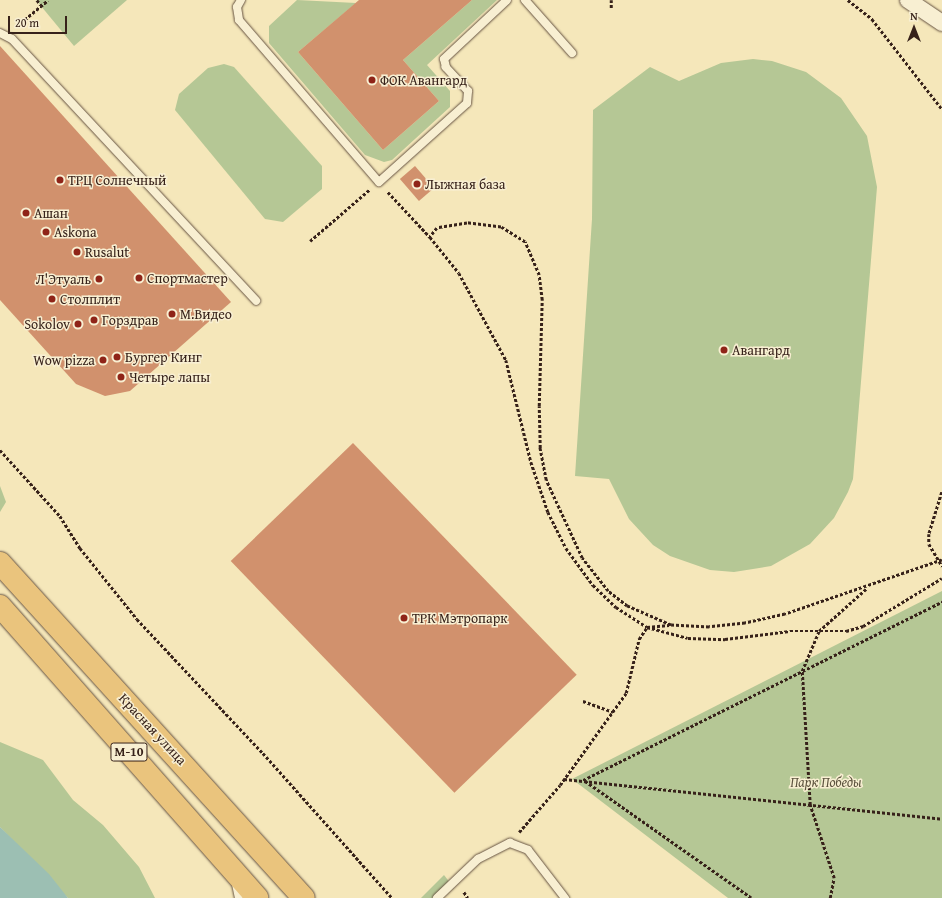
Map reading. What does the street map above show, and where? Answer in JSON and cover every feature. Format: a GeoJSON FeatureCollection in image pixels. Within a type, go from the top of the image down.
{"type":"FeatureCollection","features":[{"type":"Feature","properties":{"kind":"highway","name":"Красная улица"},"geometry":{"type":"LineString","coordinates":[[0,563],[304,898]]}},
{"type":"Feature","properties":{"kind":"highway","name":"М-10"},"geometry":{"type":"LineString","coordinates":[[0,606],[257,898]]}},
{"type":"Feature","properties":{"kind":"street"},"geometry":{"type":"LineString","coordinates":[[908,0],[942,23]]}},
{"type":"Feature","properties":{"kind":"lane"},"geometry":{"type":"LineString","coordinates":[[241,0],[237,7],[239,20],[379,182],[466,103],[468,91],[446,67],[444,59],[507,0]]}},
{"type":"Feature","properties":{"kind":"lane"},"geometry":{"type":"LineString","coordinates":[[525,0],[572,53]]}},
{"type":"Feature","properties":{"kind":"lane"},"geometry":{"type":"LineString","coordinates":[[0,33],[12,39],[256,301]]}},
{"type":"Feature","properties":{"kind":"lane"},"geometry":{"type":"LineString","coordinates":[[437,898],[478,858],[510,843],[528,850],[565,898]]}},
{"type":"Feature","properties":{"kind":"lane"},"geometry":{"type":"LineString","coordinates":[[232,869],[239,898]]}},
{"type":"Feature","properties":{"kind":"path"},"geometry":{"type":"LineString","coordinates":[[37,0],[41,5]]}},
{"type":"Feature","properties":{"kind":"path"},"geometry":{"type":"LineString","coordinates":[[12,39],[18,23],[48,0]]}},
{"type":"Feature","properties":{"kind":"path"},"geometry":{"type":"LineString","coordinates":[[611,0],[611,8]]}},
{"type":"Feature","properties":{"kind":"path"},"geometry":{"type":"LineString","coordinates":[[848,0],[872,19],[942,109]]}},
{"type":"Feature","properties":{"kind":"path"},"geometry":{"type":"LineString","coordinates":[[310,241],[379,182],[430,237],[459,273],[506,360],[531,462],[548,512],[566,548],[593,585],[616,607],[647,627],[688,638],[725,639],[819,631],[846,631],[863,626],[942,578]]}},
{"type":"Feature","properties":{"kind":"path"},"geometry":{"type":"LineString","coordinates":[[430,237],[443,226],[467,222],[500,227],[525,242],[539,275],[542,300],[540,448],[559,512],[582,558],[608,591],[627,606],[671,625]]}},
{"type":"Feature","properties":{"kind":"path"},"geometry":{"type":"LineString","coordinates":[[0,450],[60,516],[80,548],[137,619],[263,753],[392,898]]}},
{"type":"Feature","properties":{"kind":"path"},"geometry":{"type":"LineString","coordinates":[[942,492],[929,534],[929,544],[937,561],[942,566]]}},
{"type":"Feature","properties":{"kind":"path"},"geometry":{"type":"LineString","coordinates":[[647,627],[671,625],[709,627],[744,623],[785,614],[867,588],[942,560]]}},
{"type":"Feature","properties":{"kind":"path"},"geometry":{"type":"LineString","coordinates":[[830,898],[834,878],[810,805],[802,671],[819,631],[867,588]]}},
{"type":"Feature","properties":{"kind":"path"},"geometry":{"type":"LineString","coordinates":[[583,780],[942,602]]}},
{"type":"Feature","properties":{"kind":"path"},"geometry":{"type":"LineString","coordinates":[[510,843],[564,779],[626,693],[640,639],[647,627]]}},
{"type":"Feature","properties":{"kind":"path"},"geometry":{"type":"LineString","coordinates":[[583,700],[613,712]]}},
{"type":"Feature","properties":{"kind":"path"},"geometry":{"type":"LineString","coordinates":[[564,779],[942,820]]}},
{"type":"Feature","properties":{"kind":"path"},"geometry":{"type":"LineString","coordinates":[[583,780],[751,898]]}},
{"type":"Feature","properties":{"kind":"green space"},"geometry":{"type":"Polygon","coordinates":[[[36,0],[127,0],[74,46],[36,0]]]}},
{"type":"Feature","properties":{"kind":"green space"},"geometry":{"type":"Polygon","coordinates":[[[297,0],[356,3],[298,52],[383,150],[439,101],[403,60],[472,0],[497,0],[427,65],[450,91],[450,107],[392,160],[384,162],[365,155],[269,43],[269,26],[297,0]]]}},
{"type":"Feature","properties":{"kind":"green space","name":"Авангард"},"geometry":{"type":"Polygon","coordinates":[[[753,59],[772,61],[806,72],[841,98],[867,136],[877,187],[853,479],[834,518],[810,544],[771,566],[734,572],[710,570],[670,556],[653,545],[629,519],[609,479],[575,476],[592,219],[593,110],[650,67],[679,81],[721,63],[753,59]]]}},
{"type":"Feature","properties":{"kind":"green space"},"geometry":{"type":"Polygon","coordinates":[[[224,64],[234,67],[322,166],[322,189],[283,222],[265,219],[175,110],[179,94],[208,68],[224,64]]]}},
{"type":"Feature","properties":{"kind":"green space"},"geometry":{"type":"Polygon","coordinates":[[[0,486],[6,502],[0,512],[0,486]]]}},
{"type":"Feature","properties":{"kind":"green space","name":"Парк Победы"},"geometry":{"type":"Polygon","coordinates":[[[942,591],[942,898],[728,898],[572,779],[942,591]]]}},
{"type":"Feature","properties":{"kind":"green space"},"geometry":{"type":"Polygon","coordinates":[[[0,742],[43,760],[73,800],[103,825],[139,867],[155,898],[68,898],[0,827],[0,742]]]}},
{"type":"Feature","properties":{"kind":"green space"},"geometry":{"type":"Polygon","coordinates":[[[444,875],[454,888],[441,898],[421,898],[444,875]]]}},
{"type":"Feature","properties":{"kind":"water"},"geometry":{"type":"Polygon","coordinates":[[[0,827],[49,874],[68,898],[0,898],[0,827]]]}},
{"type":"Feature","properties":{"kind":"building","name":"ФОК Авангард"},"geometry":{"type":"Polygon","coordinates":[[[359,0],[472,0],[403,60],[439,101],[383,150],[298,52],[359,0]]]}},
{"type":"Feature","properties":{"kind":"building","name":"ТРЦ Солнечный"},"geometry":{"type":"Polygon","coordinates":[[[0,46],[231,302],[130,391],[105,396],[76,384],[0,300],[0,46]]]}},
{"type":"Feature","properties":{"kind":"building","name":"Лыжная база"},"geometry":{"type":"Polygon","coordinates":[[[415,166],[434,188],[419,201],[400,179],[415,166]]]}},
{"type":"Feature","properties":{"kind":"building","name":"ТРК Мэтропарк"},"geometry":{"type":"Polygon","coordinates":[[[353,443],[577,675],[454,793],[231,561],[353,443]]]}},
{"type":"Feature","properties":{"kind":"place","name":"ФОК Авангард"},"geometry":{"type":"Point","coordinates":[372,80]}},
{"type":"Feature","properties":{"kind":"place","name":"ТРЦ Солнечный"},"geometry":{"type":"Point","coordinates":[60,180]}},
{"type":"Feature","properties":{"kind":"place","name":"Лыжная база"},"geometry":{"type":"Point","coordinates":[417,184]}},
{"type":"Feature","properties":{"kind":"place","name":"Ашан"},"geometry":{"type":"Point","coordinates":[26,213]}},
{"type":"Feature","properties":{"kind":"place","name":"Askona"},"geometry":{"type":"Point","coordinates":[46,232]}},
{"type":"Feature","properties":{"kind":"place","name":"Rusalut"},"geometry":{"type":"Point","coordinates":[77,252]}},
{"type":"Feature","properties":{"kind":"place","name":"Спортмастер"},"geometry":{"type":"Point","coordinates":[139,278]}},
{"type":"Feature","properties":{"kind":"place","name":"Л'Этуаль"},"geometry":{"type":"Point","coordinates":[99,279]}},
{"type":"Feature","properties":{"kind":"place","name":"Столплит"},"geometry":{"type":"Point","coordinates":[52,299]}},
{"type":"Feature","properties":{"kind":"place","name":"М.Видео"},"geometry":{"type":"Point","coordinates":[172,314]}},
{"type":"Feature","properties":{"kind":"place","name":"Горздрав"},"geometry":{"type":"Point","coordinates":[94,320]}},
{"type":"Feature","properties":{"kind":"place","name":"Sokolov"},"geometry":{"type":"Point","coordinates":[78,324]}},
{"type":"Feature","properties":{"kind":"place","name":"Авангард"},"geometry":{"type":"Point","coordinates":[724,350]}},
{"type":"Feature","properties":{"kind":"place","name":"Бургер Кинг"},"geometry":{"type":"Point","coordinates":[117,357]}},
{"type":"Feature","properties":{"kind":"place","name":"Wow pizza"},"geometry":{"type":"Point","coordinates":[103,360]}},
{"type":"Feature","properties":{"kind":"place","name":"Четыре лапы"},"geometry":{"type":"Point","coordinates":[121,377]}},
{"type":"Feature","properties":{"kind":"place","name":"ТРК Мэтропарк"},"geometry":{"type":"Point","coordinates":[404,618]}}]}
